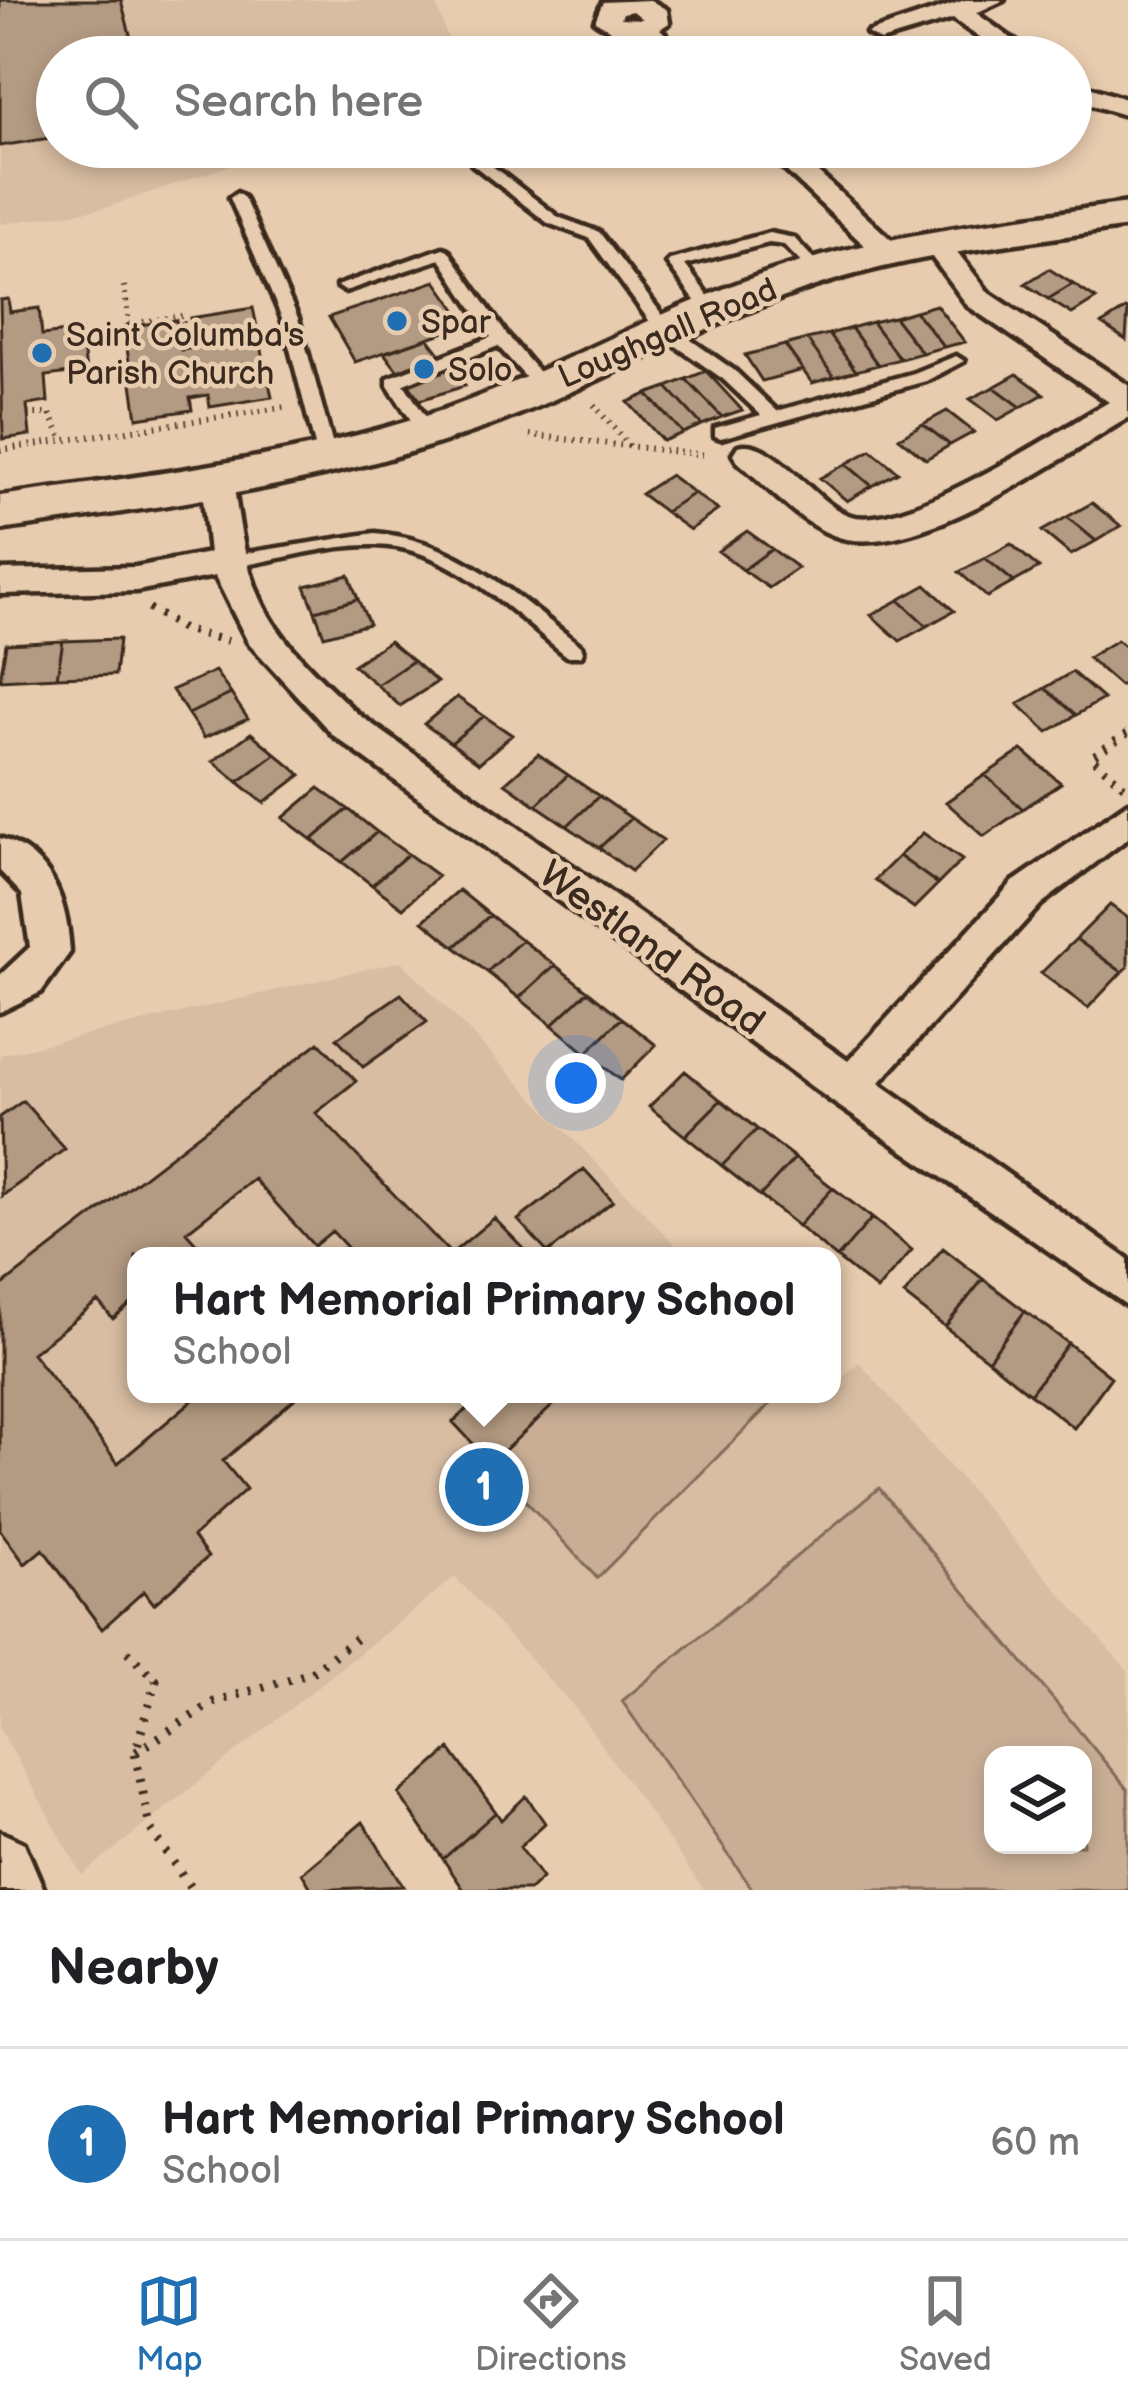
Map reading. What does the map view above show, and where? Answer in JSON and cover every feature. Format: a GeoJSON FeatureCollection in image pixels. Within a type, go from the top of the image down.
{"type":"FeatureCollection","features":[{"type":"Feature","properties":{"kind":"main road","name":"Loughgall Road"},"geometry":{"type":"LineString","coordinates":[[0,513],[327,457],[438,427],[711,310],[818,272],[889,253],[1128,215]]}},
{"type":"Feature","properties":{"kind":"street"},"geometry":{"type":"LineString","coordinates":[[880,33],[992,0]]}},
{"type":"Feature","properties":{"kind":"street"},"geometry":{"type":"LineString","coordinates":[[617,2],[608,11],[608,21],[628,30],[645,29],[653,36]]}},
{"type":"Feature","properties":{"kind":"street"},"geometry":{"type":"LineString","coordinates":[[957,10],[994,36]]}},
{"type":"Feature","properties":{"kind":"street"},"geometry":{"type":"LineString","coordinates":[[1092,100],[1128,108]]}},
{"type":"Feature","properties":{"kind":"street"},"geometry":{"type":"LineString","coordinates":[[797,168],[889,253]]}},
{"type":"Feature","properties":{"kind":"street"},"geometry":{"type":"LineString","coordinates":[[749,454],[844,527],[873,534],[898,528],[992,480],[1128,402],[979,299],[937,245]]}},
{"type":"Feature","properties":{"kind":"street","name":"Westland Road"},"geometry":{"type":"LineString","coordinates":[[218,479],[227,562],[265,636],[280,663],[346,725],[848,1089],[1128,1285]]}},
{"type":"Feature","properties":{"kind":"street"},"geometry":{"type":"LineString","coordinates":[[0,582],[136,579],[227,562]]}},
{"type":"Feature","properties":{"kind":"street"},"geometry":{"type":"LineString","coordinates":[[848,1089],[1028,893],[1128,818]]}},
{"type":"Feature","properties":{"kind":"street"},"geometry":{"type":"LineString","coordinates":[[0,854],[34,875],[49,913],[50,952],[27,980],[0,995]]}},
{"type":"Feature","properties":{"kind":"street"},"geometry":{"type":"LineString","coordinates":[[0,1867],[9,1890]]}},
{"type":"Feature","properties":{"kind":"lane"},"geometry":{"type":"LineString","coordinates":[[486,168],[554,220],[594,235],[665,330],[729,375],[772,416]]}},
{"type":"Feature","properties":{"kind":"lane"},"geometry":{"type":"LineString","coordinates":[[237,198],[290,318],[327,457]]}},
{"type":"Feature","properties":{"kind":"lane"},"geometry":{"type":"LineString","coordinates":[[345,286],[443,253],[500,339],[554,380]]}},
{"type":"Feature","properties":{"kind":"lane"},"geometry":{"type":"LineString","coordinates":[[438,427],[394,382],[500,339]]}},
{"type":"Feature","properties":{"kind":"lane"},"geometry":{"type":"LineString","coordinates":[[721,431],[920,377],[956,361]]}},
{"type":"Feature","properties":{"kind":"lane"},"geometry":{"type":"LineString","coordinates":[[227,562],[374,539],[405,542],[442,552],[574,651]]}},
{"type":"Feature","properties":{"kind":"path"},"geometry":{"type":"LineString","coordinates":[[124,286],[129,324],[182,316],[187,350]]}},
{"type":"Feature","properties":{"kind":"path"},"geometry":{"type":"LineString","coordinates":[[554,380],[632,450]]}},
{"type":"Feature","properties":{"kind":"path"},"geometry":{"type":"LineString","coordinates":[[0,450],[312,403]]}},
{"type":"Feature","properties":{"kind":"path"},"geometry":{"type":"LineString","coordinates":[[28,414],[50,414],[63,440]]}},
{"type":"Feature","properties":{"kind":"path"},"geometry":{"type":"LineString","coordinates":[[438,427],[632,450],[749,454]]}},
{"type":"Feature","properties":{"kind":"path"},"geometry":{"type":"LineString","coordinates":[[136,579],[138,599],[182,629],[221,642],[265,636]]}},
{"type":"Feature","properties":{"kind":"path"},"geometry":{"type":"LineString","coordinates":[[1128,734],[1091,757],[1128,790]]}},
{"type":"Feature","properties":{"kind":"path"},"geometry":{"type":"LineString","coordinates":[[134,1753],[175,1723],[226,1697],[324,1671],[362,1634]]}},
{"type":"Feature","properties":{"kind":"path"},"geometry":{"type":"LineString","coordinates":[[127,1652],[156,1680],[134,1753],[150,1828],[192,1890]]}},
{"type":"Feature","properties":{"kind":"shaded area"},"geometry":{"type":"Polygon","coordinates":[[[0,0],[435,0],[447,36],[36,36],[36,168],[222,168],[105,208],[0,224],[0,0]]]}},
{"type":"Feature","properties":{"kind":"shaded area"},"geometry":{"type":"Polygon","coordinates":[[[401,961],[677,1247],[127,1247],[127,1403],[841,1403],[841,1380],[859,1362],[1128,1671],[1128,1890],[704,1890],[576,1709],[455,1577],[82,1875],[0,1729],[0,1055],[401,961]]]}},
{"type":"Feature","properties":{"kind":"shaded area"},"geometry":{"type":"Polygon","coordinates":[[[555,1403],[771,1403],[597,1578],[491,1463],[555,1403]]]}},
{"type":"Feature","properties":{"kind":"shaded area"},"geometry":{"type":"Polygon","coordinates":[[[879,1488],[1092,1746],[984,1746],[984,1854],[1092,1854],[1092,1746],[1128,1790],[1128,1890],[753,1890],[622,1701],[879,1488]]]}},
{"type":"Feature","properties":{"kind":"building"},"geometry":{"type":"Polygon","coordinates":[[[0,0],[121,0],[130,36],[36,36],[36,140],[0,146],[0,0]]]}},
{"type":"Feature","properties":{"kind":"building"},"geometry":{"type":"Polygon","coordinates":[[[1049,269],[1073,284],[1048,299],[1025,284],[1049,269]]]}},
{"type":"Feature","properties":{"kind":"building","name":"Spar"},"geometry":{"type":"Polygon","coordinates":[[[436,281],[467,325],[355,362],[329,317],[436,281]]]}},
{"type":"Feature","properties":{"kind":"building"},"geometry":{"type":"Polygon","coordinates":[[[1073,284],[1096,299],[1072,314],[1048,299],[1073,284]]]}},
{"type":"Feature","properties":{"kind":"building","name":"Saint Columba's Parish Church"},"geometry":{"type":"Polygon","coordinates":[[[8,299],[10,312],[39,308],[42,335],[81,330],[86,371],[46,376],[48,402],[27,405],[30,435],[3,439],[0,300],[8,299]]]}},
{"type":"Feature","properties":{"kind":"building"},"geometry":{"type":"Polygon","coordinates":[[[936,305],[965,342],[944,347],[915,311],[936,305]]]}},
{"type":"Feature","properties":{"kind":"building"},"geometry":{"type":"Polygon","coordinates":[[[253,308],[272,397],[210,407],[208,395],[190,398],[192,410],[137,418],[124,327],[176,320],[181,350],[195,348],[190,318],[253,308]]]}},
{"type":"Feature","properties":{"kind":"building"},"geometry":{"type":"Polygon","coordinates":[[[1128,310],[1126,340],[1102,324],[1128,310]]]}},
{"type":"Feature","properties":{"kind":"building"},"geometry":{"type":"Polygon","coordinates":[[[915,311],[944,347],[922,353],[894,317],[915,311]]]}},
{"type":"Feature","properties":{"kind":"building"},"geometry":{"type":"Polygon","coordinates":[[[894,317],[922,353],[900,359],[872,322],[894,317]]]}},
{"type":"Feature","properties":{"kind":"building"},"geometry":{"type":"Polygon","coordinates":[[[872,322],[900,359],[878,365],[851,328],[872,322]]]}},
{"type":"Feature","properties":{"kind":"building"},"geometry":{"type":"Polygon","coordinates":[[[851,328],[878,365],[856,371],[829,334],[851,328]]]}},
{"type":"Feature","properties":{"kind":"building"},"geometry":{"type":"Polygon","coordinates":[[[829,334],[856,371],[834,377],[807,339],[829,334]]]}},
{"type":"Feature","properties":{"kind":"building","name":"Solo"},"geometry":{"type":"Polygon","coordinates":[[[428,338],[465,386],[420,400],[384,353],[428,338]]]}},
{"type":"Feature","properties":{"kind":"building"},"geometry":{"type":"Polygon","coordinates":[[[807,339],[834,377],[812,383],[785,345],[807,339]]]}},
{"type":"Feature","properties":{"kind":"building"},"geometry":{"type":"Polygon","coordinates":[[[785,345],[803,370],[762,381],[745,355],[785,345]]]}},
{"type":"Feature","properties":{"kind":"building"},"geometry":{"type":"Polygon","coordinates":[[[706,371],[742,410],[722,417],[686,379],[706,371]]]}},
{"type":"Feature","properties":{"kind":"building"},"geometry":{"type":"Polygon","coordinates":[[[1017,374],[1044,394],[1021,407],[994,387],[1017,374]]]}},
{"type":"Feature","properties":{"kind":"building"},"geometry":{"type":"Polygon","coordinates":[[[686,379],[722,417],[702,425],[667,387],[686,379]]]}},
{"type":"Feature","properties":{"kind":"building"},"geometry":{"type":"Polygon","coordinates":[[[667,387],[702,425],[683,433],[647,394],[667,387]]]}},
{"type":"Feature","properties":{"kind":"building"},"geometry":{"type":"Polygon","coordinates":[[[994,387],[1021,407],[998,420],[970,399],[994,387]]]}},
{"type":"Feature","properties":{"kind":"building"},"geometry":{"type":"Polygon","coordinates":[[[647,394],[683,433],[663,441],[628,402],[647,394]]]}},
{"type":"Feature","properties":{"kind":"building"},"geometry":{"type":"Polygon","coordinates":[[[947,411],[974,432],[950,445],[923,424],[947,411]]]}},
{"type":"Feature","properties":{"kind":"building"},"geometry":{"type":"Polygon","coordinates":[[[923,424],[950,445],[926,459],[899,438],[923,424]]]}},
{"type":"Feature","properties":{"kind":"building"},"geometry":{"type":"Polygon","coordinates":[[[871,450],[898,472],[872,486],[846,464],[871,450]]]}},
{"type":"Feature","properties":{"kind":"building"},"geometry":{"type":"Polygon","coordinates":[[[846,464],[872,486],[847,501],[820,478],[846,464]]]}},
{"type":"Feature","properties":{"kind":"building"},"geometry":{"type":"Polygon","coordinates":[[[670,475],[694,493],[665,512],[641,494],[670,475]]]}},
{"type":"Feature","properties":{"kind":"building"},"geometry":{"type":"Polygon","coordinates":[[[694,493],[718,510],[690,530],[665,512],[694,493]]]}},
{"type":"Feature","properties":{"kind":"building"},"geometry":{"type":"Polygon","coordinates":[[[1092,503],[1121,526],[1096,541],[1067,517],[1092,503]]]}},
{"type":"Feature","properties":{"kind":"building"},"geometry":{"type":"Polygon","coordinates":[[[1067,517],[1096,541],[1071,555],[1042,531],[1067,517]]]}},
{"type":"Feature","properties":{"kind":"building"},"geometry":{"type":"Polygon","coordinates":[[[747,531],[772,549],[743,570],[718,551],[747,531]]]}},
{"type":"Feature","properties":{"kind":"building"},"geometry":{"type":"Polygon","coordinates":[[[1011,544],[1039,568],[1014,582],[985,558],[1011,544]]]}},
{"type":"Feature","properties":{"kind":"building"},"geometry":{"type":"Polygon","coordinates":[[[772,549],[798,568],[769,588],[743,570],[772,549]]]}},
{"type":"Feature","properties":{"kind":"building"},"geometry":{"type":"Polygon","coordinates":[[[985,558],[1014,582],[987,597],[959,572],[985,558]]]}},
{"type":"Feature","properties":{"kind":"building"},"geometry":{"type":"Polygon","coordinates":[[[349,575],[358,599],[315,611],[305,586],[349,575]]]}},
{"type":"Feature","properties":{"kind":"building"},"geometry":{"type":"Polygon","coordinates":[[[926,585],[954,611],[927,626],[899,600],[926,585]]]}},
{"type":"Feature","properties":{"kind":"building"},"geometry":{"type":"Polygon","coordinates":[[[358,599],[369,624],[324,636],[315,611],[358,599]]]}},
{"type":"Feature","properties":{"kind":"building"},"geometry":{"type":"Polygon","coordinates":[[[899,600],[927,626],[900,641],[871,615],[899,600]]]}},
{"type":"Feature","properties":{"kind":"building"},"geometry":{"type":"Polygon","coordinates":[[[119,639],[115,675],[57,677],[63,641],[119,639]]]}},
{"type":"Feature","properties":{"kind":"building"},"geometry":{"type":"Polygon","coordinates":[[[1117,640],[1128,649],[1128,681],[1120,686],[1088,658],[1117,640]]]}},
{"type":"Feature","properties":{"kind":"building"},"geometry":{"type":"Polygon","coordinates":[[[63,641],[57,677],[0,680],[6,644],[63,641]]]}},
{"type":"Feature","properties":{"kind":"building"},"geometry":{"type":"Polygon","coordinates":[[[389,641],[413,661],[377,685],[353,665],[389,641]]]}},
{"type":"Feature","properties":{"kind":"building"},"geometry":{"type":"Polygon","coordinates":[[[413,661],[437,682],[400,706],[377,685],[413,661]]]}},
{"type":"Feature","properties":{"kind":"building"},"geometry":{"type":"Polygon","coordinates":[[[215,671],[231,694],[188,714],[172,690],[215,671]]]}},
{"type":"Feature","properties":{"kind":"building"},"geometry":{"type":"Polygon","coordinates":[[[1072,672],[1103,699],[1076,715],[1045,688],[1072,672]]]}},
{"type":"Feature","properties":{"kind":"building"},"geometry":{"type":"Polygon","coordinates":[[[1045,688],[1076,715],[1048,732],[1018,704],[1045,688]]]}},
{"type":"Feature","properties":{"kind":"building"},"geometry":{"type":"Polygon","coordinates":[[[231,694],[248,719],[204,738],[188,714],[231,694]]]}},
{"type":"Feature","properties":{"kind":"building"},"geometry":{"type":"Polygon","coordinates":[[[457,697],[484,716],[451,743],[424,724],[457,697]]]}},
{"type":"Feature","properties":{"kind":"building"},"geometry":{"type":"Polygon","coordinates":[[[484,716],[512,735],[479,763],[451,743],[484,716]]]}},
{"type":"Feature","properties":{"kind":"building"},"geometry":{"type":"Polygon","coordinates":[[[251,733],[276,754],[238,782],[213,761],[251,733]]]}},
{"type":"Feature","properties":{"kind":"building"},"geometry":{"type":"Polygon","coordinates":[[[1022,750],[1061,783],[1023,809],[985,775],[1022,750]]]}},
{"type":"Feature","properties":{"kind":"building"},"geometry":{"type":"Polygon","coordinates":[[[276,754],[301,775],[264,803],[238,782],[276,754]]]}},
{"type":"Feature","properties":{"kind":"building"},"geometry":{"type":"Polygon","coordinates":[[[538,754],[568,775],[536,805],[505,783],[538,754]]]}},
{"type":"Feature","properties":{"kind":"building"},"geometry":{"type":"Polygon","coordinates":[[[568,775],[599,796],[567,826],[536,805],[568,775]]]}},
{"type":"Feature","properties":{"kind":"building"},"geometry":{"type":"Polygon","coordinates":[[[985,775],[1023,809],[984,836],[946,802],[985,775]]]}},
{"type":"Feature","properties":{"kind":"building"},"geometry":{"type":"Polygon","coordinates":[[[319,788],[348,809],[312,840],[283,818],[319,788]]]}},
{"type":"Feature","properties":{"kind":"building"},"geometry":{"type":"Polygon","coordinates":[[[599,796],[631,818],[599,848],[567,826],[599,796]]]}},
{"type":"Feature","properties":{"kind":"building"},"geometry":{"type":"Polygon","coordinates":[[[348,809],[377,832],[342,862],[312,840],[348,809]]]}},
{"type":"Feature","properties":{"kind":"building"},"geometry":{"type":"Polygon","coordinates":[[[631,818],[663,840],[631,871],[599,848],[631,818]]]}},
{"type":"Feature","properties":{"kind":"building"},"geometry":{"type":"Polygon","coordinates":[[[377,832],[408,854],[372,885],[342,862],[377,832]]]}},
{"type":"Feature","properties":{"kind":"building"},"geometry":{"type":"Polygon","coordinates":[[[923,833],[962,860],[938,884],[899,856],[923,833]]]}},
{"type":"Feature","properties":{"kind":"building"},"geometry":{"type":"Polygon","coordinates":[[[408,854],[438,876],[403,908],[372,885],[408,854]]]}},
{"type":"Feature","properties":{"kind":"building"},"geometry":{"type":"Polygon","coordinates":[[[899,856],[938,884],[914,908],[875,880],[899,856]]]}},
{"type":"Feature","properties":{"kind":"building"},"geometry":{"type":"Polygon","coordinates":[[[459,890],[490,915],[455,947],[423,921],[459,890]]]}},
{"type":"Feature","properties":{"kind":"building"},"geometry":{"type":"Polygon","coordinates":[[[1110,905],[1128,918],[1128,967],[1122,972],[1076,939],[1110,905]]]}},
{"type":"Feature","properties":{"kind":"building"},"geometry":{"type":"Polygon","coordinates":[[[490,915],[522,940],[487,972],[455,947],[490,915]]]}},
{"type":"Feature","properties":{"kind":"building"},"geometry":{"type":"Polygon","coordinates":[[[1076,939],[1122,972],[1088,1008],[1041,973],[1076,939]]]}},
{"type":"Feature","properties":{"kind":"building"},"geometry":{"type":"Polygon","coordinates":[[[522,940],[555,965],[519,998],[487,972],[522,940]]]}},
{"type":"Feature","properties":{"kind":"building"},"geometry":{"type":"Polygon","coordinates":[[[555,965],[588,991],[552,1025],[519,998],[555,965]]]}},
{"type":"Feature","properties":{"kind":"building"},"geometry":{"type":"Polygon","coordinates":[[[588,991],[622,1018],[586,1053],[552,1025],[588,991]]]}},
{"type":"Feature","properties":{"kind":"building"},"geometry":{"type":"Polygon","coordinates":[[[401,994],[427,1022],[363,1067],[337,1038],[401,994]]]}},
{"type":"Feature","properties":{"kind":"building"},"geometry":{"type":"Polygon","coordinates":[[[622,1018],[656,1045],[621,1080],[586,1053],[622,1018]]]}},
{"type":"Feature","properties":{"kind":"building"},"geometry":{"type":"Polygon","coordinates":[[[319,1042],[356,1081],[316,1113],[444,1247],[347,1247],[332,1231],[314,1246],[254,1179],[186,1232],[199,1247],[127,1247],[127,1307],[113,1319],[98,1301],[32,1353],[118,1463],[189,1403],[290,1403],[223,1461],[246,1489],[193,1537],[208,1557],[154,1604],[144,1591],[102,1629],[43,1549],[25,1564],[0,1530],[0,1287],[319,1042]]]}},
{"type":"Feature","properties":{"kind":"building"},"geometry":{"type":"Polygon","coordinates":[[[685,1071],[721,1100],[685,1136],[649,1107],[685,1071]]]}},
{"type":"Feature","properties":{"kind":"building"},"geometry":{"type":"Polygon","coordinates":[[[721,1100],[757,1129],[722,1166],[685,1136],[721,1100]]]}},
{"type":"Feature","properties":{"kind":"building"},"geometry":{"type":"Polygon","coordinates":[[[23,1101],[65,1149],[2,1196],[0,1117],[23,1101]]]}},
{"type":"Feature","properties":{"kind":"building"},"geometry":{"type":"Polygon","coordinates":[[[757,1129],[795,1158],[760,1196],[722,1166],[757,1129]]]}},
{"type":"Feature","properties":{"kind":"building"},"geometry":{"type":"Polygon","coordinates":[[[795,1158],[833,1188],[798,1226],[760,1196],[795,1158]]]}},
{"type":"Feature","properties":{"kind":"building"},"geometry":{"type":"Polygon","coordinates":[[[584,1169],[613,1201],[556,1247],[543,1247],[518,1220],[584,1169]]]}},
{"type":"Feature","properties":{"kind":"building"},"geometry":{"type":"Polygon","coordinates":[[[833,1188],[872,1218],[841,1253],[841,1247],[824,1247],[798,1226],[833,1188]]]}},
{"type":"Feature","properties":{"kind":"building"},"geometry":{"type":"Polygon","coordinates":[[[494,1218],[522,1247],[459,1247],[494,1218]]]}},
{"type":"Feature","properties":{"kind":"building"},"geometry":{"type":"Polygon","coordinates":[[[872,1218],[912,1250],[877,1290],[841,1261],[841,1253],[872,1218]]]}},
{"type":"Feature","properties":{"kind":"building"},"geometry":{"type":"Polygon","coordinates":[[[943,1248],[983,1279],[945,1327],[904,1295],[943,1248]]]}},
{"type":"Feature","properties":{"kind":"building"},"geometry":{"type":"Polygon","coordinates":[[[983,1279],[1025,1311],[988,1360],[945,1327],[983,1279]]]}},
{"type":"Feature","properties":{"kind":"building"},"geometry":{"type":"Polygon","coordinates":[[[1025,1311],[1068,1343],[1030,1394],[988,1360],[1025,1311]]]}},
{"type":"Feature","properties":{"kind":"building"},"geometry":{"type":"Polygon","coordinates":[[[1068,1343],[1111,1377],[1074,1428],[1030,1394],[1068,1343]]]}},
{"type":"Feature","properties":{"kind":"building"},"geometry":{"type":"Polygon","coordinates":[[[474,1403],[555,1403],[491,1463],[453,1422],[474,1403]]]}},
{"type":"Feature","properties":{"kind":"building"},"geometry":{"type":"Polygon","coordinates":[[[450,1749],[496,1812],[443,1859],[399,1794],[450,1749]]]}},
{"type":"Feature","properties":{"kind":"building"},"geometry":{"type":"Polygon","coordinates":[[[526,1796],[545,1823],[520,1847],[542,1878],[529,1890],[464,1890],[443,1859],[496,1812],[501,1820],[526,1796]]]}},
{"type":"Feature","properties":{"kind":"building"},"geometry":{"type":"Polygon","coordinates":[[[363,1822],[403,1886],[312,1890],[302,1873],[363,1822]]]}},
{"type":"Feature","properties":{"kind":"place","name":"Spar"},"geometry":{"type":"Point","coordinates":[397,321]}},
{"type":"Feature","properties":{"kind":"place","name":"Saint Columba's Parish Church"},"geometry":{"type":"Point","coordinates":[42,353]}},
{"type":"Feature","properties":{"kind":"place","name":"Solo"},"geometry":{"type":"Point","coordinates":[424,369]}},
{"type":"Feature","properties":{"kind":"place","name":"Hart Memorial Primary School"},"geometry":{"type":"Point","coordinates":[484,1487]}}]}
